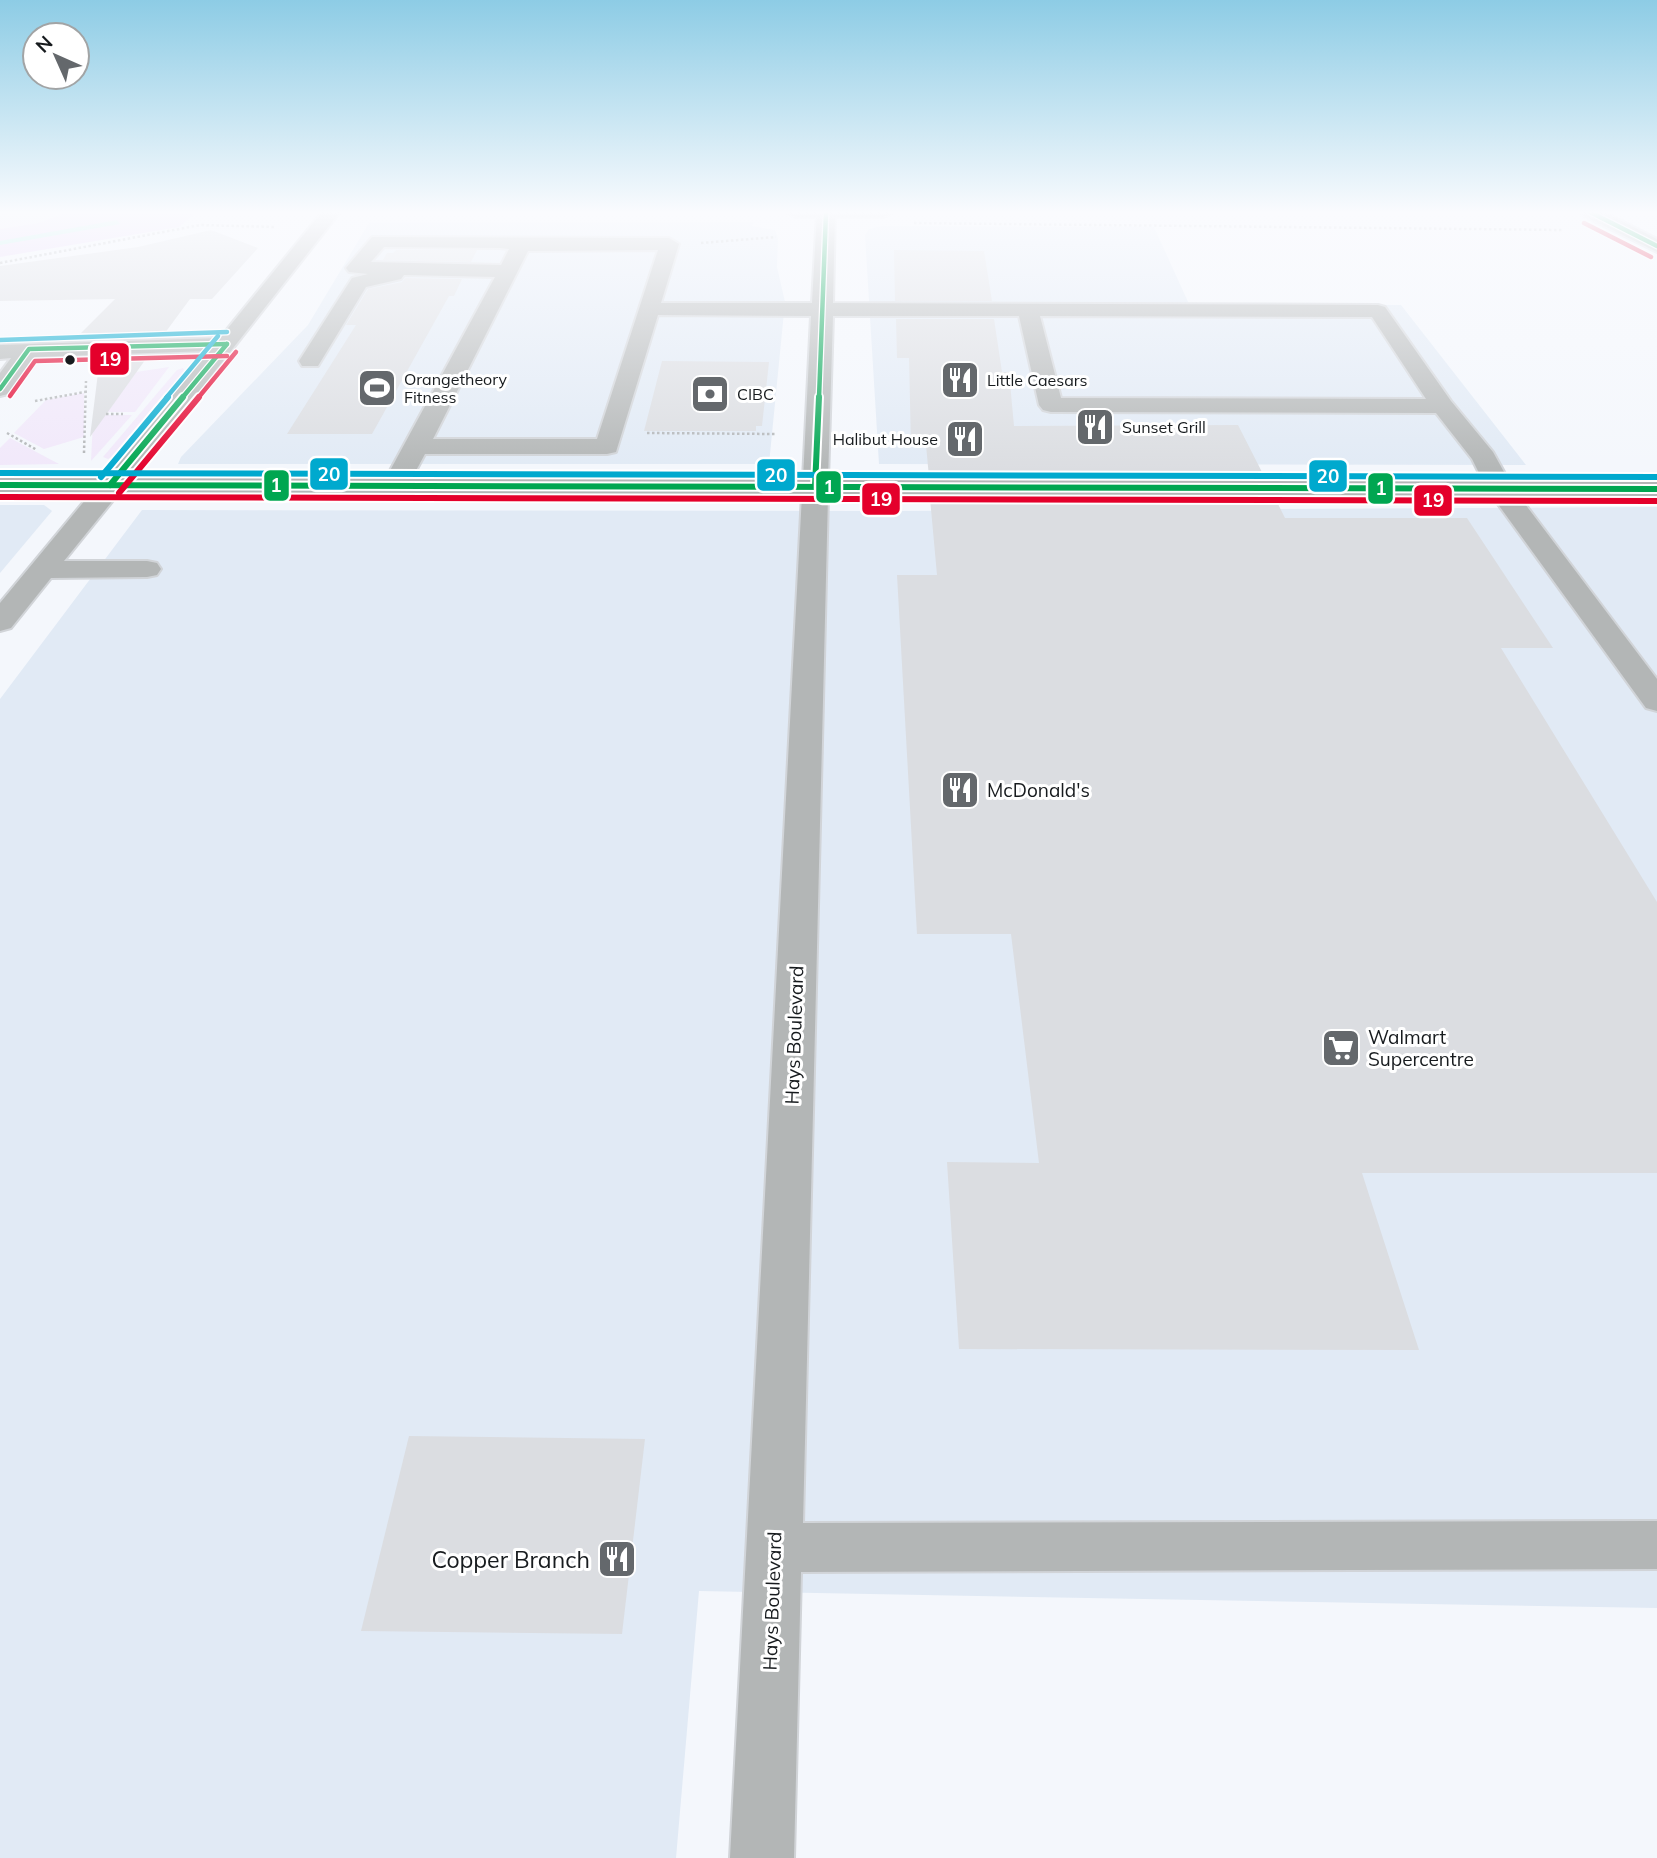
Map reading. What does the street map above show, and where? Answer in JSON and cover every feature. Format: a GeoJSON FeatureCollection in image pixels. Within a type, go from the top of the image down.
{"type":"FeatureCollection","features":[{"type":"Feature","properties":{"kind":"street"},"geometry":{"type":"LineString","coordinates":[[0,622],[263,299]]}},
{"type":"Feature","properties":{"kind":"street"},"geometry":{"type":"LineString","coordinates":[[310,361],[349,299]]}},
{"type":"Feature","properties":{"kind":"street"},"geometry":{"type":"LineString","coordinates":[[394,486],[494,299]]}},
{"type":"Feature","properties":{"kind":"street"},"geometry":{"type":"LineString","coordinates":[[414,446],[607,447],[652,299]]}},
{"type":"Feature","properties":{"kind":"street","name":"Hays Boulevard"},"geometry":{"type":"LineString","coordinates":[[762,1858],[822,299]]}},
{"type":"Feature","properties":{"kind":"street"},"geometry":{"type":"LineString","coordinates":[[649,309],[1378,311],[1443,406],[1484,457],[1500,489],[1657,701]]}},
{"type":"Feature","properties":{"kind":"street"},"geometry":{"type":"LineString","coordinates":[[1028,309],[1051,405],[1443,406]]}},
{"type":"Feature","properties":{"kind":"street"},"geometry":{"type":"LineString","coordinates":[[0,352],[227,344]]}},
{"type":"Feature","properties":{"kind":"street"},"geometry":{"type":"LineString","coordinates":[[0,389],[29,349]]}},
{"type":"Feature","properties":{"kind":"street"},"geometry":{"type":"LineString","coordinates":[[0,485],[1657,489]]}},
{"type":"Feature","properties":{"kind":"street"},"geometry":{"type":"LineString","coordinates":[[42,570],[147,569]]}},
{"type":"Feature","properties":{"kind":"street"},"geometry":{"type":"LineString","coordinates":[[774,1548],[1657,1545]]}},
{"type":"Feature","properties":{"kind":"path"},"geometry":{"type":"LineString","coordinates":[[83,464],[86,371]]}},
{"type":"Feature","properties":{"kind":"path"},"geometry":{"type":"LineString","coordinates":[[23,402],[85,392]]}},
{"type":"Feature","properties":{"kind":"path"},"geometry":{"type":"LineString","coordinates":[[645,433],[775,434]]}},
{"type":"Feature","properties":{"kind":"shaded area"},"geometry":{"type":"Polygon","coordinates":[[[324,299],[784,299],[769,464],[178,464],[181,457],[308,325],[324,299]]]}},
{"type":"Feature","properties":{"kind":"shaded area"},"geometry":{"type":"Polygon","coordinates":[[[869,299],[1187,299],[1189,304],[1401,305],[1526,465],[879,464],[869,299]]]}},
{"type":"Feature","properties":{"kind":"shaded area"},"geometry":{"type":"Polygon","coordinates":[[[169,367],[135,412],[107,412],[136,372],[169,367]]]}},
{"type":"Feature","properties":{"kind":"shaded area"},"geometry":{"type":"Polygon","coordinates":[[[183,368],[113,456],[108,459],[103,457],[177,370],[183,368]]]}},
{"type":"Feature","properties":{"kind":"shaded area"},"geometry":{"type":"Polygon","coordinates":[[[84,393],[84,437],[44,449],[14,433],[46,400],[84,393]]]}},
{"type":"Feature","properties":{"kind":"shaded area"},"geometry":{"type":"Polygon","coordinates":[[[105,415],[132,415],[91,461],[93,420],[105,415]]]}},
{"type":"Feature","properties":{"kind":"shaded area"},"geometry":{"type":"Polygon","coordinates":[[[10,438],[59,464],[0,465],[0,448],[10,438]]]}},
{"type":"Feature","properties":{"kind":"shaded area"},"geometry":{"type":"Polygon","coordinates":[[[0,505],[44,505],[52,511],[0,573],[0,505]]]}},
{"type":"Feature","properties":{"kind":"shaded area"},"geometry":{"type":"Polygon","coordinates":[[[1657,507],[1657,1608],[699,1591],[676,1858],[0,1858],[0,699],[142,510],[889,511],[1657,507]]]}},
{"type":"Feature","properties":{"kind":"building"},"geometry":{"type":"Polygon","coordinates":[[[0,299],[212,299],[190,299],[162,337],[103,339],[103,333],[81,333],[115,299],[0,301],[0,299]]]}},
{"type":"Feature","properties":{"kind":"building"},"geometry":{"type":"Polygon","coordinates":[[[362,299],[447,299],[372,434],[287,434],[356,325],[346,325],[362,299]]]}},
{"type":"Feature","properties":{"kind":"building"},"geometry":{"type":"Polygon","coordinates":[[[895,299],[992,299],[992,301],[895,301],[895,299]]]}},
{"type":"Feature","properties":{"kind":"building"},"geometry":{"type":"Polygon","coordinates":[[[896,319],[994,319],[1002,372],[1009,372],[1014,426],[1238,425],[1265,478],[929,477],[926,445],[911,445],[909,358],[897,358],[896,319]]]}},
{"type":"Feature","properties":{"kind":"building"},"geometry":{"type":"Polygon","coordinates":[[[148,356],[90,437],[100,357],[148,356]]]}},
{"type":"Feature","properties":{"kind":"building","name":"CIBC"},"geometry":{"type":"Polygon","coordinates":[[[662,361],[769,362],[762,426],[756,426],[756,431],[644,431],[662,361]]]}},
{"type":"Feature","properties":{"kind":"building","name":"Walmart Supercentre"},"geometry":{"type":"Polygon","coordinates":[[[930,498],[1275,498],[1285,518],[1467,518],[1553,648],[1501,648],[1657,902],[1657,1173],[1362,1173],[1419,1350],[959,1349],[947,1162],[1039,1163],[1011,934],[917,934],[897,575],[937,575],[930,498]]]}},
{"type":"Feature","properties":{"kind":"building"},"geometry":{"type":"Polygon","coordinates":[[[409,1436],[645,1439],[622,1634],[361,1631],[409,1436]]]}},
{"type":"Feature","properties":{"kind":"transit line","name":"1"},"geometry":{"type":"LineString","coordinates":[[815,487],[823,299]]}},
{"type":"Feature","properties":{"kind":"transit line","name":"20"},"geometry":{"type":"LineString","coordinates":[[0,340],[227,332]]}},
{"type":"Feature","properties":{"kind":"transit line","name":"20"},"geometry":{"type":"LineString","coordinates":[[101,477],[218,336]]}},
{"type":"Feature","properties":{"kind":"transit line","name":"1"},"geometry":{"type":"LineString","coordinates":[[0,389],[29,349],[227,344]]}},
{"type":"Feature","properties":{"kind":"transit line","name":"1"},"geometry":{"type":"LineString","coordinates":[[110,485],[227,344]]}},
{"type":"Feature","properties":{"kind":"transit line","name":"19"},"geometry":{"type":"LineString","coordinates":[[119,493],[236,352]]}},
{"type":"Feature","properties":{"kind":"transit line","name":"19"},"geometry":{"type":"LineString","coordinates":[[10,396],[35,361],[227,356]]}},
{"type":"Feature","properties":{"kind":"transit line","name":"20"},"geometry":{"type":"LineString","coordinates":[[0,473],[1657,477]]}},
{"type":"Feature","properties":{"kind":"transit line","name":"1"},"geometry":{"type":"LineString","coordinates":[[0,485],[1657,489]]}},
{"type":"Feature","properties":{"kind":"transit line","name":"19"},"geometry":{"type":"LineString","coordinates":[[0,497],[1657,501]]}},
{"type":"Feature","properties":{"kind":"place","name":"Little Caesars"},"geometry":{"type":"Point","coordinates":[960,380]}},
{"type":"Feature","properties":{"kind":"place","name":"Orangetheory Fitness"},"geometry":{"type":"Point","coordinates":[377,388]}},
{"type":"Feature","properties":{"kind":"place","name":"CIBC"},"geometry":{"type":"Point","coordinates":[710,394]}},
{"type":"Feature","properties":{"kind":"place","name":"Sunset Grill"},"geometry":{"type":"Point","coordinates":[1095,427]}},
{"type":"Feature","properties":{"kind":"place","name":"Halibut House"},"geometry":{"type":"Point","coordinates":[965,439]}},
{"type":"Feature","properties":{"kind":"place","name":"McDonald's"},"geometry":{"type":"Point","coordinates":[960,790]}},
{"type":"Feature","properties":{"kind":"place","name":"Walmart Supercentre"},"geometry":{"type":"Point","coordinates":[1341,1048]}},
{"type":"Feature","properties":{"kind":"place","name":"Copper Branch"},"geometry":{"type":"Point","coordinates":[617,1559]}}]}
